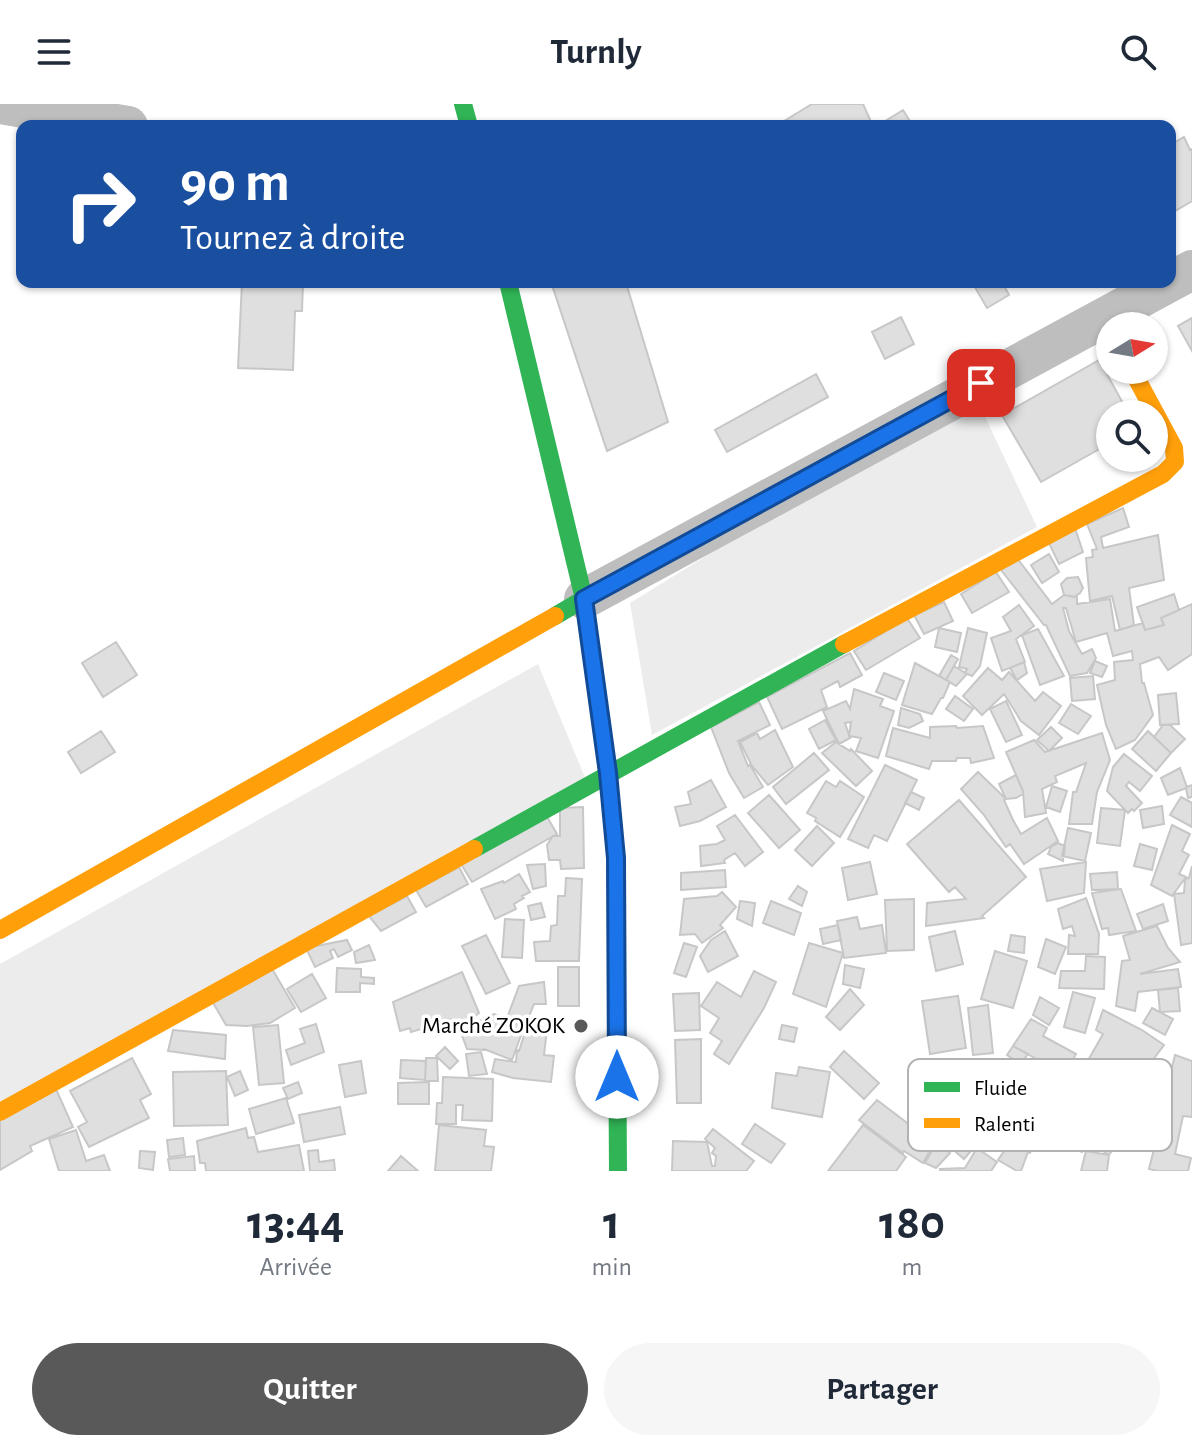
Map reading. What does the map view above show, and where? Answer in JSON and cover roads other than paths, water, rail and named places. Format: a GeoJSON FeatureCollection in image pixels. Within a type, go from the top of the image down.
{"type":"FeatureCollection","features":[{"type":"Feature","properties":{"kind":"main road"},"geometry":{"type":"LineString","coordinates":[[509,288],[584,599],[608,773],[616,858],[618,1171]]}},
{"type":"Feature","properties":{"kind":"main road"},"geometry":{"type":"LineString","coordinates":[[0,1112],[883,622],[1163,474],[1175,462],[1174,448],[1140,384]]}},
{"type":"Feature","properties":{"kind":"main road"},"geometry":{"type":"LineString","coordinates":[[0,930],[584,599]]}},
{"type":"Feature","properties":{"kind":"street"},"geometry":{"type":"LineString","coordinates":[[0,104],[93,120]]}},
{"type":"Feature","properties":{"kind":"street"},"geometry":{"type":"LineString","coordinates":[[1126,312],[1164,288]]}},
{"type":"Feature","properties":{"kind":"street"},"geometry":{"type":"LineString","coordinates":[[584,599],[658,557],[1096,330]]}},
{"type":"Feature","properties":{"kind":"place","name":"Marché ZOKOK"},"geometry":{"type":"Point","coordinates":[581,1026]}}]}
